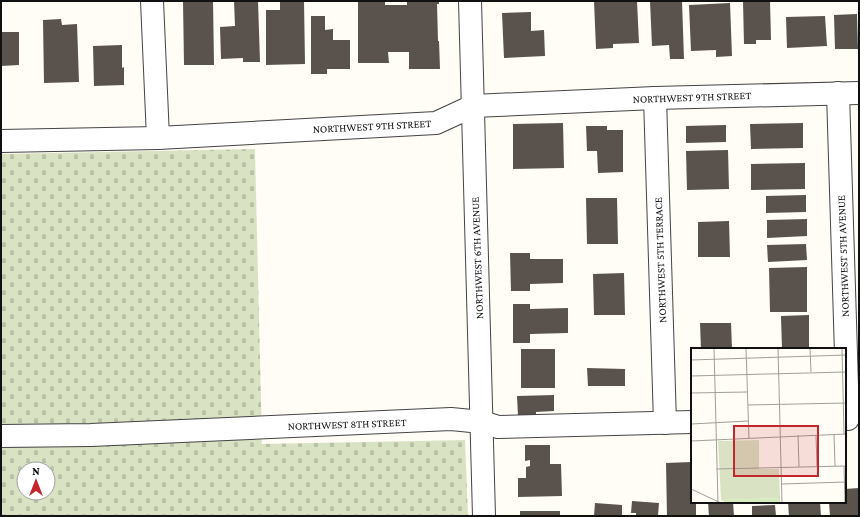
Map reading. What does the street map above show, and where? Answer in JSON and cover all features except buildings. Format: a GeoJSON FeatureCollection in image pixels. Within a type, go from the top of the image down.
{"type":"FeatureCollection","features":[{"type":"Feature","properties":{"kind":"street"},"geometry":{"type":"LineString","coordinates":[[152,1],[158,138]]}},
{"type":"Feature","properties":{"kind":"street","name":"NORTHWEST 6TH AVENUE"},"geometry":{"type":"LineString","coordinates":[[470,1],[484,516]]}},
{"type":"Feature","properties":{"kind":"street","name":"NORTHWEST 9TH STREET"},"geometry":{"type":"LineString","coordinates":[[1,141],[158,138],[436,123],[473,106],[655,98],[848,93]]}},
{"type":"Feature","properties":{"kind":"street","name":"NORTHWEST 5TH AVENUE"},"geometry":{"type":"LineString","coordinates":[[848,93],[851,419]]}},
{"type":"Feature","properties":{"kind":"street","name":"NORTHWEST 5TH TERRACE"},"geometry":{"type":"LineString","coordinates":[[655,98],[665,423]]}},
{"type":"Feature","properties":{"kind":"street","name":"NORTHWEST 8TH STREET"},"geometry":{"type":"LineString","coordinates":[[1,436],[91,434],[451,419],[482,422],[498,428],[691,422]]}},
{"type":"Feature","properties":{"kind":"green space"},"geometry":{"type":"Polygon","coordinates":[[[255,149],[262,444],[465,440],[468,516],[1,516],[1,154],[255,149]]]}}]}
